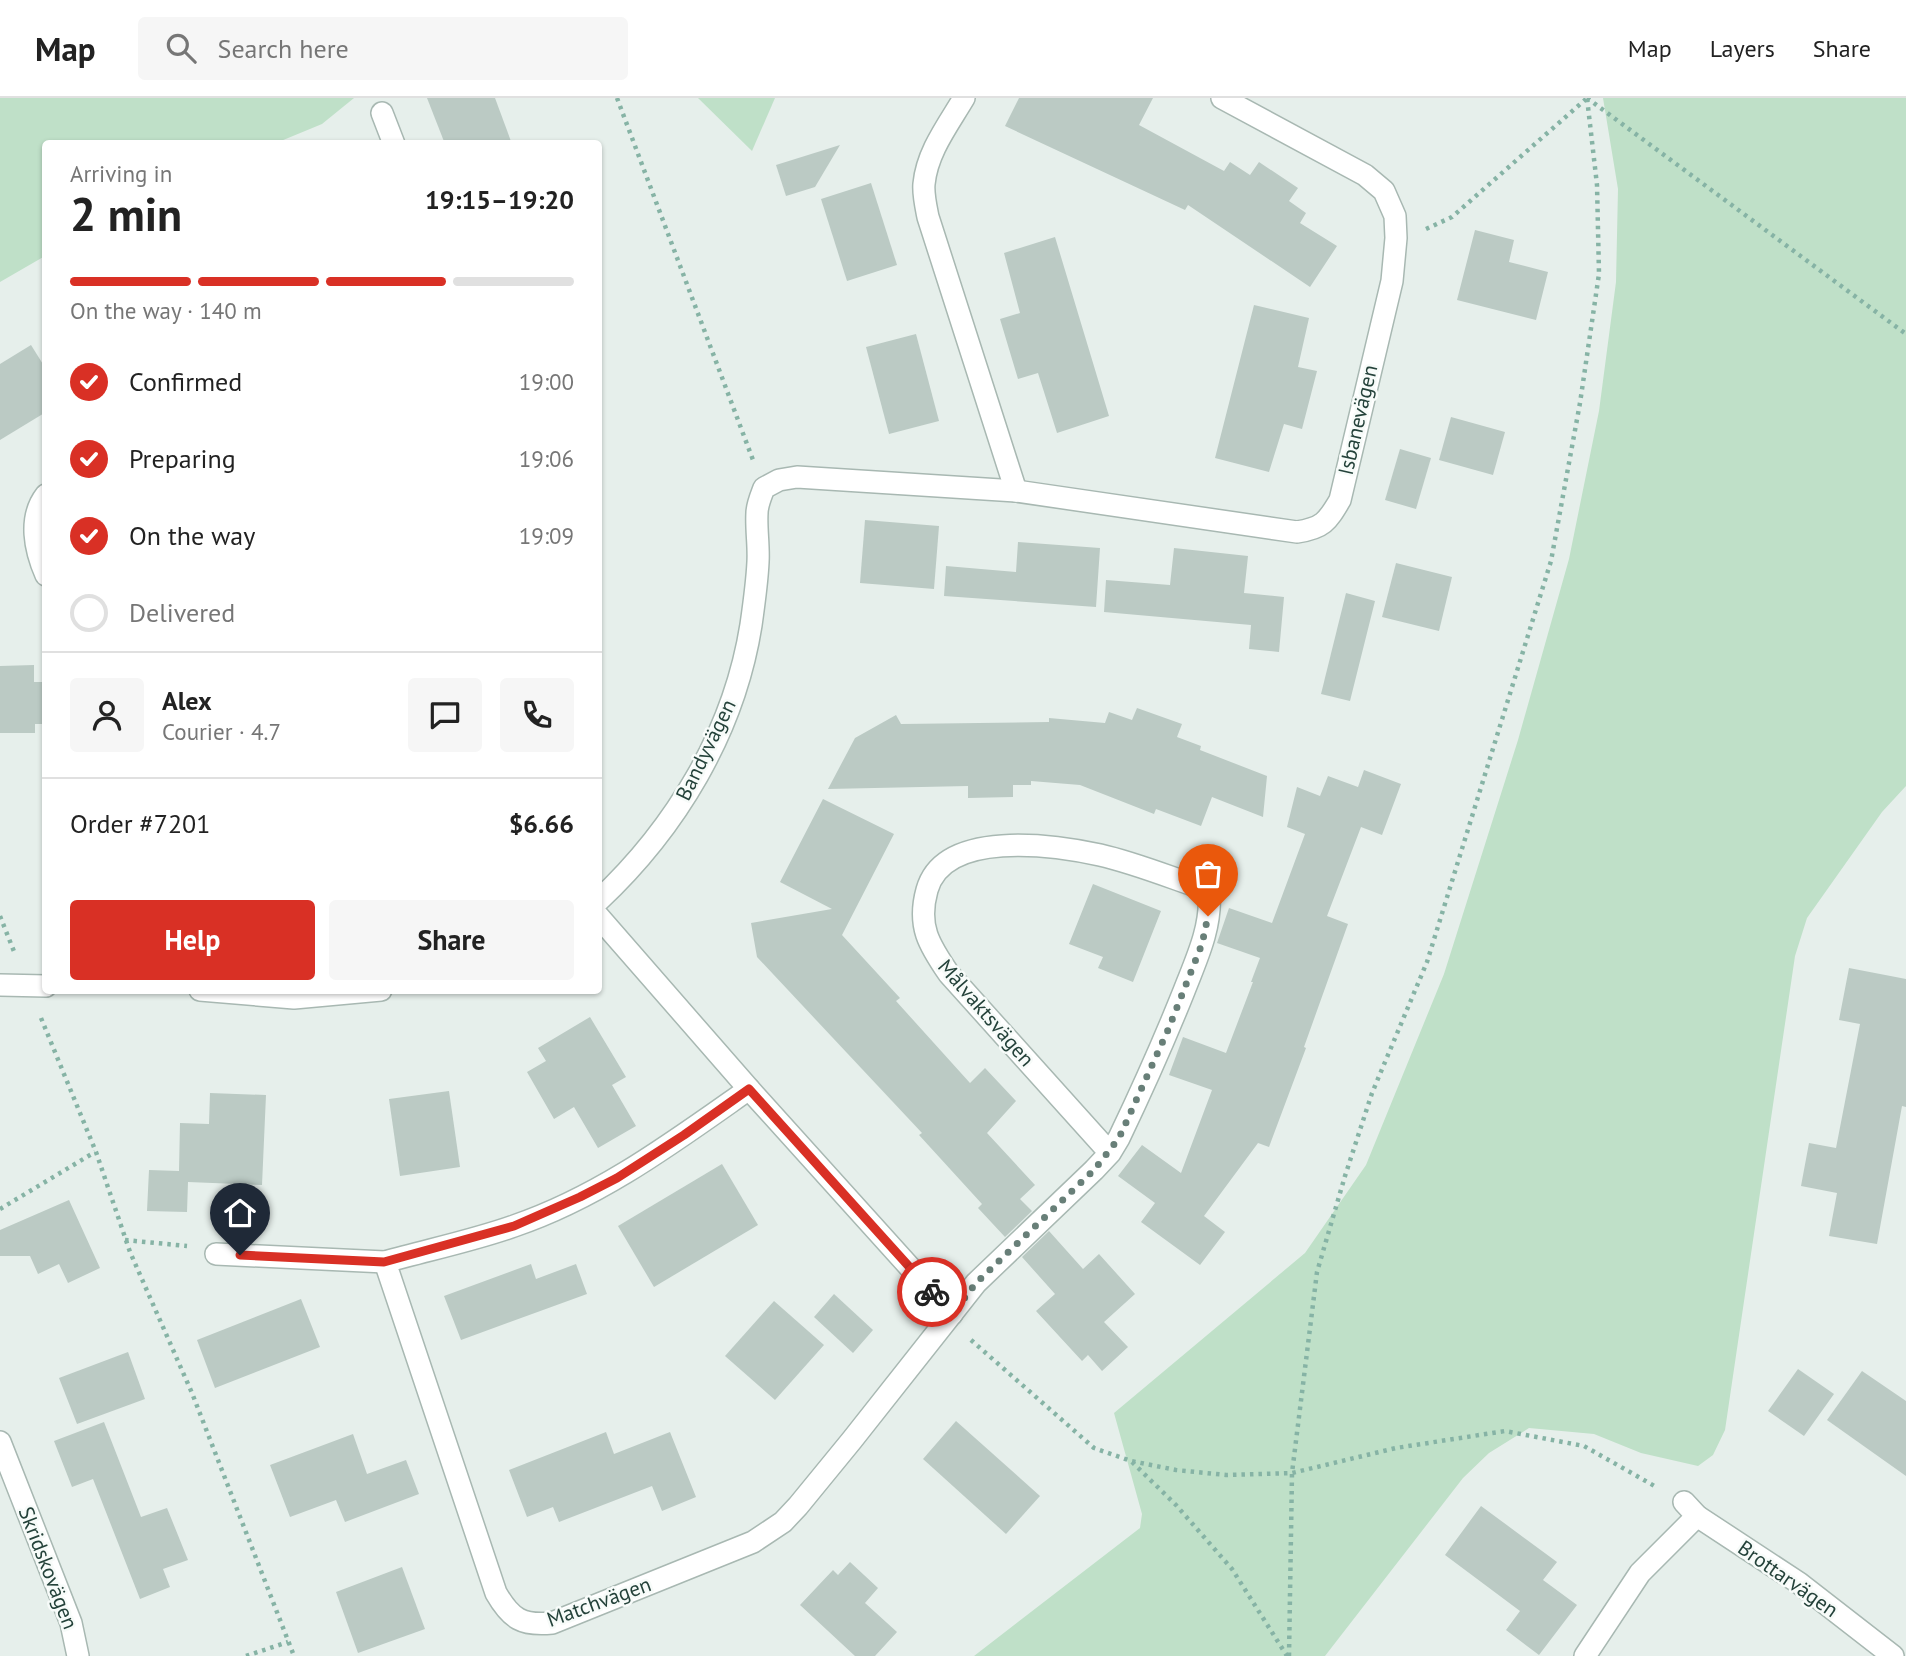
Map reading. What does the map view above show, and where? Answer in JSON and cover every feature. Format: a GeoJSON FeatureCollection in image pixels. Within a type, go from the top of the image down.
{"type":"FeatureCollection","features":[{"type":"Feature","properties":{"kind":"street"},"geometry":{"type":"LineString","coordinates":[[964,98],[927,163],[923,187],[928,217],[1016,491]]}},
{"type":"Feature","properties":{"kind":"street","name":"Isbanevägen"},"geometry":{"type":"LineString","coordinates":[[764,488],[779,480],[797,477],[1016,491],[1257,528],[1297,532],[1316,529],[1330,516],[1340,500],[1392,281],[1395,216],[1384,191],[1365,175],[1222,98]]}},
{"type":"Feature","properties":{"kind":"street"},"geometry":{"type":"LineString","coordinates":[[382,113],[392,140]]}},
{"type":"Feature","properties":{"kind":"street","name":"Bandyvägen"},"geometry":{"type":"LineString","coordinates":[[602,897],[626,875],[673,817],[706,761],[732,701],[750,627],[758,560],[757,512],[764,488]]}},
{"type":"Feature","properties":{"kind":"street"},"geometry":{"type":"LineString","coordinates":[[42,500],[35,526],[37,554],[42,566]]}},
{"type":"Feature","properties":{"kind":"street","name":"Målvaktsvägen"},"geometry":{"type":"LineString","coordinates":[[952,1314],[976,1283],[1110,1153],[1157,1055],[1202,944],[1208,916],[1209,893],[1202,888],[1100,855],[1040,847],[977,849],[955,855],[940,866],[929,884],[923,904],[923,924],[930,947],[948,974],[1110,1153]]}},
{"type":"Feature","properties":{"kind":"street"},"geometry":{"type":"LineString","coordinates":[[602,921],[749,1089],[952,1314]]}},
{"type":"Feature","properties":{"kind":"street"},"geometry":{"type":"LineString","coordinates":[[0,985],[37,986]]}},
{"type":"Feature","properties":{"kind":"street"},"geometry":{"type":"LineString","coordinates":[[247,994],[294,998],[338,994]]}},
{"type":"Feature","properties":{"kind":"street"},"geometry":{"type":"LineString","coordinates":[[216,1254],[384,1262],[514,1226],[580,1197],[645,1161],[749,1089]]}},
{"type":"Feature","properties":{"kind":"street","name":"Matchvägen"},"geometry":{"type":"LineString","coordinates":[[384,1262],[496,1593],[505,1609],[521,1622],[540,1624],[552,1623],[768,1534],[783,1522],[806,1496],[952,1314]]}},
{"type":"Feature","properties":{"kind":"street","name":"Skridskovägen"},"geometry":{"type":"LineString","coordinates":[[0,1442],[71,1623],[78,1656]]}},
{"type":"Feature","properties":{"kind":"street"},"geometry":{"type":"LineString","coordinates":[[1585,1656],[1640,1573],[1690,1509]]}},
{"type":"Feature","properties":{"kind":"street","name":"Brottarvägen"},"geometry":{"type":"LineString","coordinates":[[1690,1509],[1799,1583],[1893,1656]]}},
{"type":"Feature","properties":{"kind":"path"},"geometry":{"type":"LineString","coordinates":[[617,98],[764,488]]}},
{"type":"Feature","properties":{"kind":"path"},"geometry":{"type":"LineString","coordinates":[[1396,238],[1431,228],[1452,217],[1587,98]]}},
{"type":"Feature","properties":{"kind":"path"},"geometry":{"type":"LineString","coordinates":[[1587,98],[1906,334]]}},
{"type":"Feature","properties":{"kind":"path"},"geometry":{"type":"LineString","coordinates":[[1288,1656],[1292,1473],[1321,1260],[1373,1093],[1427,962],[1551,561],[1580,403],[1599,274],[1597,185],[1587,98]]}},
{"type":"Feature","properties":{"kind":"path"},"geometry":{"type":"LineString","coordinates":[[0,916],[37,986],[125,1240],[192,1393],[294,1656]]}},
{"type":"Feature","properties":{"kind":"path"},"geometry":{"type":"LineString","coordinates":[[0,1209],[96,1152]]}},
{"type":"Feature","properties":{"kind":"path"},"geometry":{"type":"LineString","coordinates":[[125,1240],[193,1246],[216,1254]]}},
{"type":"Feature","properties":{"kind":"path"},"geometry":{"type":"LineString","coordinates":[[952,1314],[973,1343],[1074,1432],[1094,1448],[1132,1461],[1176,1470],[1226,1475],[1292,1473],[1396,1448],[1505,1431],[1584,1446],[1690,1509]]}},
{"type":"Feature","properties":{"kind":"path"},"geometry":{"type":"LineString","coordinates":[[1132,1461],[1176,1505],[1232,1569],[1288,1656]]}},
{"type":"Feature","properties":{"kind":"path"},"geometry":{"type":"LineString","coordinates":[[246,1656],[288,1642]]}},
{"type":"Feature","properties":{"kind":"green space"},"geometry":{"type":"Polygon","coordinates":[[[0,98],[354,98],[322,124],[283,140],[42,140],[42,258],[0,282],[0,98]]]}},
{"type":"Feature","properties":{"kind":"green space"},"geometry":{"type":"Polygon","coordinates":[[[698,98],[775,98],[752,151],[698,98]]]}},
{"type":"Feature","properties":{"kind":"green space"},"geometry":{"type":"Polygon","coordinates":[[[1603,98],[1906,98],[1906,786],[1882,812],[1807,918],[1795,956],[1725,1430],[1713,1455],[1698,1466],[1641,1453],[1594,1434],[1529,1428],[1489,1453],[1463,1478],[1325,1656],[974,1656],[1140,1528],[1142,1514],[1114,1413],[1305,1253],[1366,1165],[1444,974],[1518,740],[1569,559],[1599,411],[1616,282],[1618,189],[1603,98]]]}},
{"type":"Feature","properties":{"kind":"building"},"geometry":{"type":"Polygon","coordinates":[[[427,98],[495,98],[511,140],[443,140],[427,98]]]}},
{"type":"Feature","properties":{"kind":"building"},"geometry":{"type":"Polygon","coordinates":[[[1019,98],[1153,98],[1139,125],[1224,171],[1230,162],[1250,175],[1259,162],[1298,188],[1289,201],[1306,213],[1300,223],[1337,246],[1310,287],[1188,205],[1185,210],[1005,126],[1019,98]]]}},
{"type":"Feature","properties":{"kind":"building"},"geometry":{"type":"Polygon","coordinates":[[[840,145],[815,187],[786,196],[776,165],[840,145]]]}},
{"type":"Feature","properties":{"kind":"building"},"geometry":{"type":"Polygon","coordinates":[[[871,183],[897,265],[847,281],[821,199],[871,183]]]}},
{"type":"Feature","properties":{"kind":"building"},"geometry":{"type":"Polygon","coordinates":[[[1475,230],[1514,240],[1509,262],[1548,272],[1536,320],[1457,300],[1475,230]]]}},
{"type":"Feature","properties":{"kind":"building"},"geometry":{"type":"Polygon","coordinates":[[[1055,237],[1109,416],[1057,433],[1038,373],[1018,379],[1000,319],[1020,313],[1004,253],[1055,237]]]}},
{"type":"Feature","properties":{"kind":"building"},"geometry":{"type":"Polygon","coordinates":[[[1254,305],[1309,318],[1298,367],[1317,371],[1302,429],[1284,424],[1269,472],[1215,458],[1254,305]]]}},
{"type":"Feature","properties":{"kind":"building"},"geometry":{"type":"Polygon","coordinates":[[[916,334],[939,421],[889,434],[866,347],[916,334]]]}},
{"type":"Feature","properties":{"kind":"building"},"geometry":{"type":"Polygon","coordinates":[[[31,345],[42,363],[42,414],[0,440],[0,364],[31,345]]]}},
{"type":"Feature","properties":{"kind":"building"},"geometry":{"type":"Polygon","coordinates":[[[1451,417],[1505,432],[1493,475],[1439,460],[1451,417]]]}},
{"type":"Feature","properties":{"kind":"building"},"geometry":{"type":"Polygon","coordinates":[[[1400,449],[1431,458],[1416,509],[1385,500],[1400,449]]]}},
{"type":"Feature","properties":{"kind":"building"},"geometry":{"type":"Polygon","coordinates":[[[865,520],[939,526],[934,589],[860,583],[865,520]]]}},
{"type":"Feature","properties":{"kind":"building"},"geometry":{"type":"Polygon","coordinates":[[[1018,542],[1100,548],[1096,607],[944,596],[946,566],[1016,572],[1018,542]]]}},
{"type":"Feature","properties":{"kind":"building"},"geometry":{"type":"Polygon","coordinates":[[[1174,548],[1248,556],[1244,593],[1284,597],[1279,652],[1249,649],[1251,625],[1104,612],[1106,580],[1170,585],[1174,548]]]}},
{"type":"Feature","properties":{"kind":"building"},"geometry":{"type":"Polygon","coordinates":[[[1396,563],[1452,577],[1439,631],[1382,617],[1396,563]]]}},
{"type":"Feature","properties":{"kind":"building"},"geometry":{"type":"Polygon","coordinates":[[[1346,593],[1375,601],[1350,701],[1321,694],[1346,593]]]}},
{"type":"Feature","properties":{"kind":"building"},"geometry":{"type":"Polygon","coordinates":[[[34,665],[34,682],[42,682],[42,724],[35,724],[35,733],[0,733],[0,666],[34,665]]]}},
{"type":"Feature","properties":{"kind":"building"},"geometry":{"type":"Polygon","coordinates":[[[1137,708],[1182,724],[1177,737],[1201,746],[1200,750],[1267,776],[1263,817],[1212,797],[1201,826],[1156,809],[1154,814],[1080,785],[1031,781],[1031,785],[1013,785],[1013,797],[968,798],[968,786],[828,789],[855,738],[896,715],[901,724],[1049,722],[1049,718],[1105,723],[1109,712],[1132,720],[1137,708]]]}},
{"type":"Feature","properties":{"kind":"building"},"geometry":{"type":"Polygon","coordinates":[[[1364,770],[1401,784],[1382,835],[1361,827],[1327,916],[1348,924],[1304,1047],[1306,1048],[1269,1147],[1258,1143],[1204,1216],[1225,1232],[1200,1265],[1141,1222],[1155,1203],[1118,1176],[1142,1145],[1181,1173],[1212,1090],[1169,1075],[1183,1037],[1226,1053],[1260,958],[1217,943],[1229,908],[1272,923],[1305,834],[1287,827],[1297,787],[1320,796],[1328,776],[1358,787],[1364,770]]]}},
{"type":"Feature","properties":{"kind":"building"},"geometry":{"type":"Polygon","coordinates":[[[823,799],[894,834],[842,935],[900,998],[896,1001],[970,1083],[985,1068],[1016,1101],[987,1133],[1035,1185],[1020,1199],[1032,1211],[1005,1237],[978,1208],[982,1204],[919,1135],[922,1133],[757,957],[751,923],[832,909],[780,882],[823,799]]]}},
{"type":"Feature","properties":{"kind":"building"},"geometry":{"type":"Polygon","coordinates":[[[1093,884],[1161,911],[1133,982],[1098,968],[1103,957],[1069,944],[1093,884]]]}},
{"type":"Feature","properties":{"kind":"building"},"geometry":{"type":"Polygon","coordinates":[[[1849,968],[1906,979],[1906,1107],[1902,1106],[1877,1244],[1829,1236],[1837,1193],[1801,1186],[1809,1143],[1836,1148],[1860,1024],[1839,1020],[1849,968]]]}},
{"type":"Feature","properties":{"kind":"building"},"geometry":{"type":"Polygon","coordinates":[[[590,1017],[626,1077],[612,1085],[636,1126],[598,1148],[574,1107],[554,1119],[527,1072],[546,1061],[538,1048],[590,1017]]]}},
{"type":"Feature","properties":{"kind":"building"},"geometry":{"type":"Polygon","coordinates":[[[449,1091],[460,1167],[400,1176],[389,1099],[449,1091]]]}},
{"type":"Feature","properties":{"kind":"building"},"geometry":{"type":"Polygon","coordinates":[[[210,1093],[266,1095],[262,1185],[188,1182],[187,1212],[147,1211],[149,1170],[179,1171],[180,1123],[209,1124],[210,1093]]]}},
{"type":"Feature","properties":{"kind":"building"},"geometry":{"type":"Polygon","coordinates":[[[722,1164],[758,1225],[654,1287],[618,1226],[722,1164]]]}},
{"type":"Feature","properties":{"kind":"building"},"geometry":{"type":"Polygon","coordinates":[[[69,1200],[100,1268],[68,1283],[59,1264],[38,1274],[30,1256],[0,1256],[0,1230],[69,1200]]]}},
{"type":"Feature","properties":{"kind":"building"},"geometry":{"type":"Polygon","coordinates":[[[1049,1231],[1083,1269],[1099,1254],[1135,1294],[1104,1322],[1128,1347],[1102,1371],[1088,1355],[1082,1361],[1036,1311],[1055,1294],[1022,1257],[1049,1231]]]}},
{"type":"Feature","properties":{"kind":"building"},"geometry":{"type":"Polygon","coordinates":[[[531,1264],[536,1279],[576,1264],[587,1294],[461,1340],[444,1296],[531,1264]]]}},
{"type":"Feature","properties":{"kind":"building"},"geometry":{"type":"Polygon","coordinates":[[[834,1294],[873,1330],[853,1353],[814,1317],[834,1294]]]}},
{"type":"Feature","properties":{"kind":"building"},"geometry":{"type":"Polygon","coordinates":[[[301,1299],[320,1347],[215,1388],[197,1340],[301,1299]]]}},
{"type":"Feature","properties":{"kind":"building"},"geometry":{"type":"Polygon","coordinates":[[[774,1301],[824,1345],[775,1400],[725,1356],[774,1301]]]}},
{"type":"Feature","properties":{"kind":"building"},"geometry":{"type":"Polygon","coordinates":[[[128,1352],[145,1399],[77,1424],[59,1378],[128,1352]]]}},
{"type":"Feature","properties":{"kind":"building"},"geometry":{"type":"Polygon","coordinates":[[[1798,1369],[1834,1394],[1804,1436],[1768,1411],[1798,1369]]]}},
{"type":"Feature","properties":{"kind":"building"},"geometry":{"type":"Polygon","coordinates":[[[1862,1371],[1906,1401],[1906,1476],[1827,1420],[1862,1371]]]}},
{"type":"Feature","properties":{"kind":"building"},"geometry":{"type":"Polygon","coordinates":[[[956,1421],[1040,1496],[1006,1534],[923,1459],[956,1421]]]}},
{"type":"Feature","properties":{"kind":"building"},"geometry":{"type":"Polygon","coordinates":[[[104,1422],[141,1517],[167,1508],[188,1560],[163,1569],[170,1587],[140,1599],[93,1479],[72,1487],[54,1441],[104,1422]]]}},
{"type":"Feature","properties":{"kind":"building"},"geometry":{"type":"Polygon","coordinates":[[[606,1432],[614,1454],[670,1432],[696,1497],[662,1511],[652,1486],[559,1522],[553,1507],[527,1517],[509,1470],[606,1432]]]}},
{"type":"Feature","properties":{"kind":"building"},"geometry":{"type":"Polygon","coordinates":[[[353,1434],[367,1474],[406,1460],[419,1494],[345,1522],[336,1500],[290,1517],[270,1465],[353,1434]]]}},
{"type":"Feature","properties":{"kind":"building"},"geometry":{"type":"Polygon","coordinates":[[[1481,1506],[1557,1562],[1543,1580],[1577,1605],[1539,1655],[1506,1630],[1520,1611],[1445,1555],[1481,1506]]]}},
{"type":"Feature","properties":{"kind":"building"},"geometry":{"type":"Polygon","coordinates":[[[850,1562],[878,1588],[865,1603],[897,1632],[875,1656],[855,1656],[800,1605],[833,1570],[838,1575],[850,1562]]]}},
{"type":"Feature","properties":{"kind":"building"},"geometry":{"type":"Polygon","coordinates":[[[402,1567],[425,1629],[358,1653],[336,1592],[402,1567]]]}},
{"type":"Feature","properties":{"kind":"way so far"},"geometry":{"type":"LineString","coordinates":[[932,1292],[952,1314],[976,1283],[1110,1153],[1135,1105],[1168,1030],[1202,944],[1208,916]]}},
{"type":"Feature","properties":{"kind":"route"},"geometry":{"type":"LineString","coordinates":[[240,1255],[384,1262],[514,1226],[545,1214],[617,1178],[749,1089],[932,1292]]}}]}
